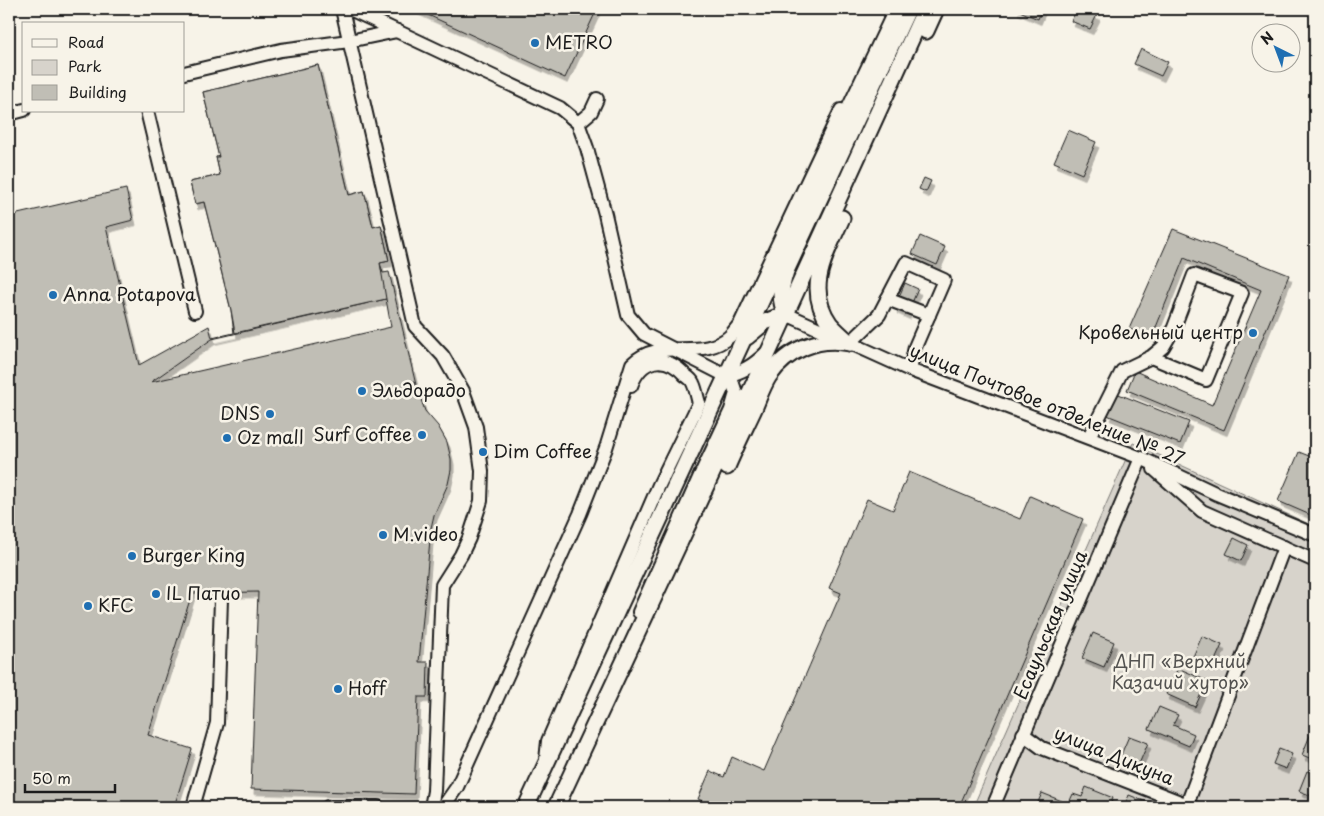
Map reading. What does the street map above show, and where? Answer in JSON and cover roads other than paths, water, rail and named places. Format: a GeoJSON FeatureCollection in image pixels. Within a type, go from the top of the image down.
{"type":"FeatureCollection","features":[{"type":"Feature","properties":{"kind":"main road"},"geometry":{"type":"LineString","coordinates":[[526,807],[546,760],[817,177],[897,9]]}},
{"type":"Feature","properties":{"kind":"main road"},"geometry":{"type":"LineString","coordinates":[[786,314],[780,298],[781,286],[786,271],[908,9]]}},
{"type":"Feature","properties":{"kind":"main road"},"geometry":{"type":"LineString","coordinates":[[556,807],[770,349],[925,9]]}},
{"type":"Feature","properties":{"kind":"main road"},"geometry":{"type":"LineString","coordinates":[[850,344],[831,325],[823,312],[817,294],[817,282],[821,266],[936,9]]}},
{"type":"Feature","properties":{"kind":"main road"},"geometry":{"type":"LineString","coordinates":[[741,343],[765,322],[786,314]]}},
{"type":"Feature","properties":{"kind":"main road"},"geometry":{"type":"LineString","coordinates":[[637,635],[656,620],[768,378],[783,360],[806,346],[838,341],[850,344]]}},
{"type":"Feature","properties":{"kind":"street"},"geometry":{"type":"LineString","coordinates":[[342,9],[414,326],[443,356],[463,391],[476,426],[480,453],[482,471],[481,501],[461,555],[442,585],[434,790],[431,807]]}},
{"type":"Feature","properties":{"kind":"street"},"geometry":{"type":"LineString","coordinates":[[350,9],[392,32],[470,65],[560,108],[578,123],[587,148],[605,214],[628,315],[644,334],[726,376],[733,384],[736,393],[732,410],[699,478],[576,753],[574,768]]}},
{"type":"Feature","properties":{"kind":"street"},"geometry":{"type":"LineString","coordinates":[[185,72],[281,50],[349,41],[392,32]]}},
{"type":"Feature","properties":{"kind":"street"},"geometry":{"type":"LineString","coordinates":[[443,807],[456,787],[584,504],[606,448],[632,364],[640,356],[670,348],[704,348],[716,344],[730,336],[740,324],[858,74],[883,39]]}},
{"type":"Feature","properties":{"kind":"street"},"geometry":{"type":"LineString","coordinates":[[578,123],[591,112],[597,98]]}},
{"type":"Feature","properties":{"kind":"street"},"geometry":{"type":"LineString","coordinates":[[9,114],[22,111]]}},
{"type":"Feature","properties":{"kind":"street"},"geometry":{"type":"LineString","coordinates":[[147,112],[195,310]]}},
{"type":"Feature","properties":{"kind":"street"},"geometry":{"type":"LineString","coordinates":[[850,344],[878,315],[906,264],[944,280],[915,347],[910,370]]}},
{"type":"Feature","properties":{"kind":"street"},"geometry":{"type":"LineString","coordinates":[[1089,437],[1122,370],[1151,357],[1163,347],[1173,330],[1194,276],[1242,293],[1206,380],[1151,357]]}},
{"type":"Feature","properties":{"kind":"street"},"geometry":{"type":"LineString","coordinates":[[887,299],[929,315]]}},
{"type":"Feature","properties":{"kind":"street","name":"улица Почтовое отделение № 27"},"geometry":{"type":"LineString","coordinates":[[786,314],[910,370],[1142,458],[1217,494],[1315,535]]}},
{"type":"Feature","properties":{"kind":"street"},"geometry":{"type":"LineString","coordinates":[[726,376],[741,373],[770,349]]}},
{"type":"Feature","properties":{"kind":"street"},"geometry":{"type":"LineString","coordinates":[[546,760],[548,741],[659,485],[699,402],[693,383],[681,370],[669,362],[655,360],[643,366],[634,376],[592,496],[584,504]]}},
{"type":"Feature","properties":{"kind":"street"},"geometry":{"type":"LineString","coordinates":[[1142,458],[1202,511],[1315,561]]}},
{"type":"Feature","properties":{"kind":"street","name":"Есаульская улица"},"geometry":{"type":"LineString","coordinates":[[993,807],[1142,458]]}},
{"type":"Feature","properties":{"kind":"street"},"geometry":{"type":"LineString","coordinates":[[1189,806],[1284,547]]}},
{"type":"Feature","properties":{"kind":"street"},"geometry":{"type":"LineString","coordinates":[[193,807],[217,723],[221,599]]}},
{"type":"Feature","properties":{"kind":"street","name":"улица Дикуна"},"geometry":{"type":"LineString","coordinates":[[1023,734],[1042,748],[1189,806]]}},
{"type":"Feature","properties":{"kind":"street"},"geometry":{"type":"LineString","coordinates":[[328,807],[378,807]]}},
{"type":"Feature","properties":{"kind":"place","name":"METRO"},"geometry":{"type":"Point","coordinates":[535,43]}},
{"type":"Feature","properties":{"kind":"place","name":"Anna Potapova"},"geometry":{"type":"Point","coordinates":[53,295]}},
{"type":"Feature","properties":{"kind":"place","name":"Кровельный центр"},"geometry":{"type":"Point","coordinates":[1253,333]}},
{"type":"Feature","properties":{"kind":"place","name":"Эльдорадо"},"geometry":{"type":"Point","coordinates":[362,391]}},
{"type":"Feature","properties":{"kind":"place","name":"DNS"},"geometry":{"type":"Point","coordinates":[270,414]}},
{"type":"Feature","properties":{"kind":"place","name":"Surf Coffee"},"geometry":{"type":"Point","coordinates":[422,435]}},
{"type":"Feature","properties":{"kind":"place","name":"Oz mall"},"geometry":{"type":"Point","coordinates":[227,438]}},
{"type":"Feature","properties":{"kind":"place","name":"Dim Coffee"},"geometry":{"type":"Point","coordinates":[483,452]}},
{"type":"Feature","properties":{"kind":"place","name":"M.video"},"geometry":{"type":"Point","coordinates":[383,535]}},
{"type":"Feature","properties":{"kind":"place","name":"Burger King"},"geometry":{"type":"Point","coordinates":[132,556]}},
{"type":"Feature","properties":{"kind":"place","name":"IL Патио"},"geometry":{"type":"Point","coordinates":[156,594]}},
{"type":"Feature","properties":{"kind":"place","name":"KFC"},"geometry":{"type":"Point","coordinates":[88,606]}},
{"type":"Feature","properties":{"kind":"place","name":"Hoff"},"geometry":{"type":"Point","coordinates":[338,689]}},
{"type":"Feature","properties":{"kind":"park label","name":"ДНП «Верхний Казачий хутор»"},"geometry":{"type":"Point","coordinates":[1180,672]}}]}
